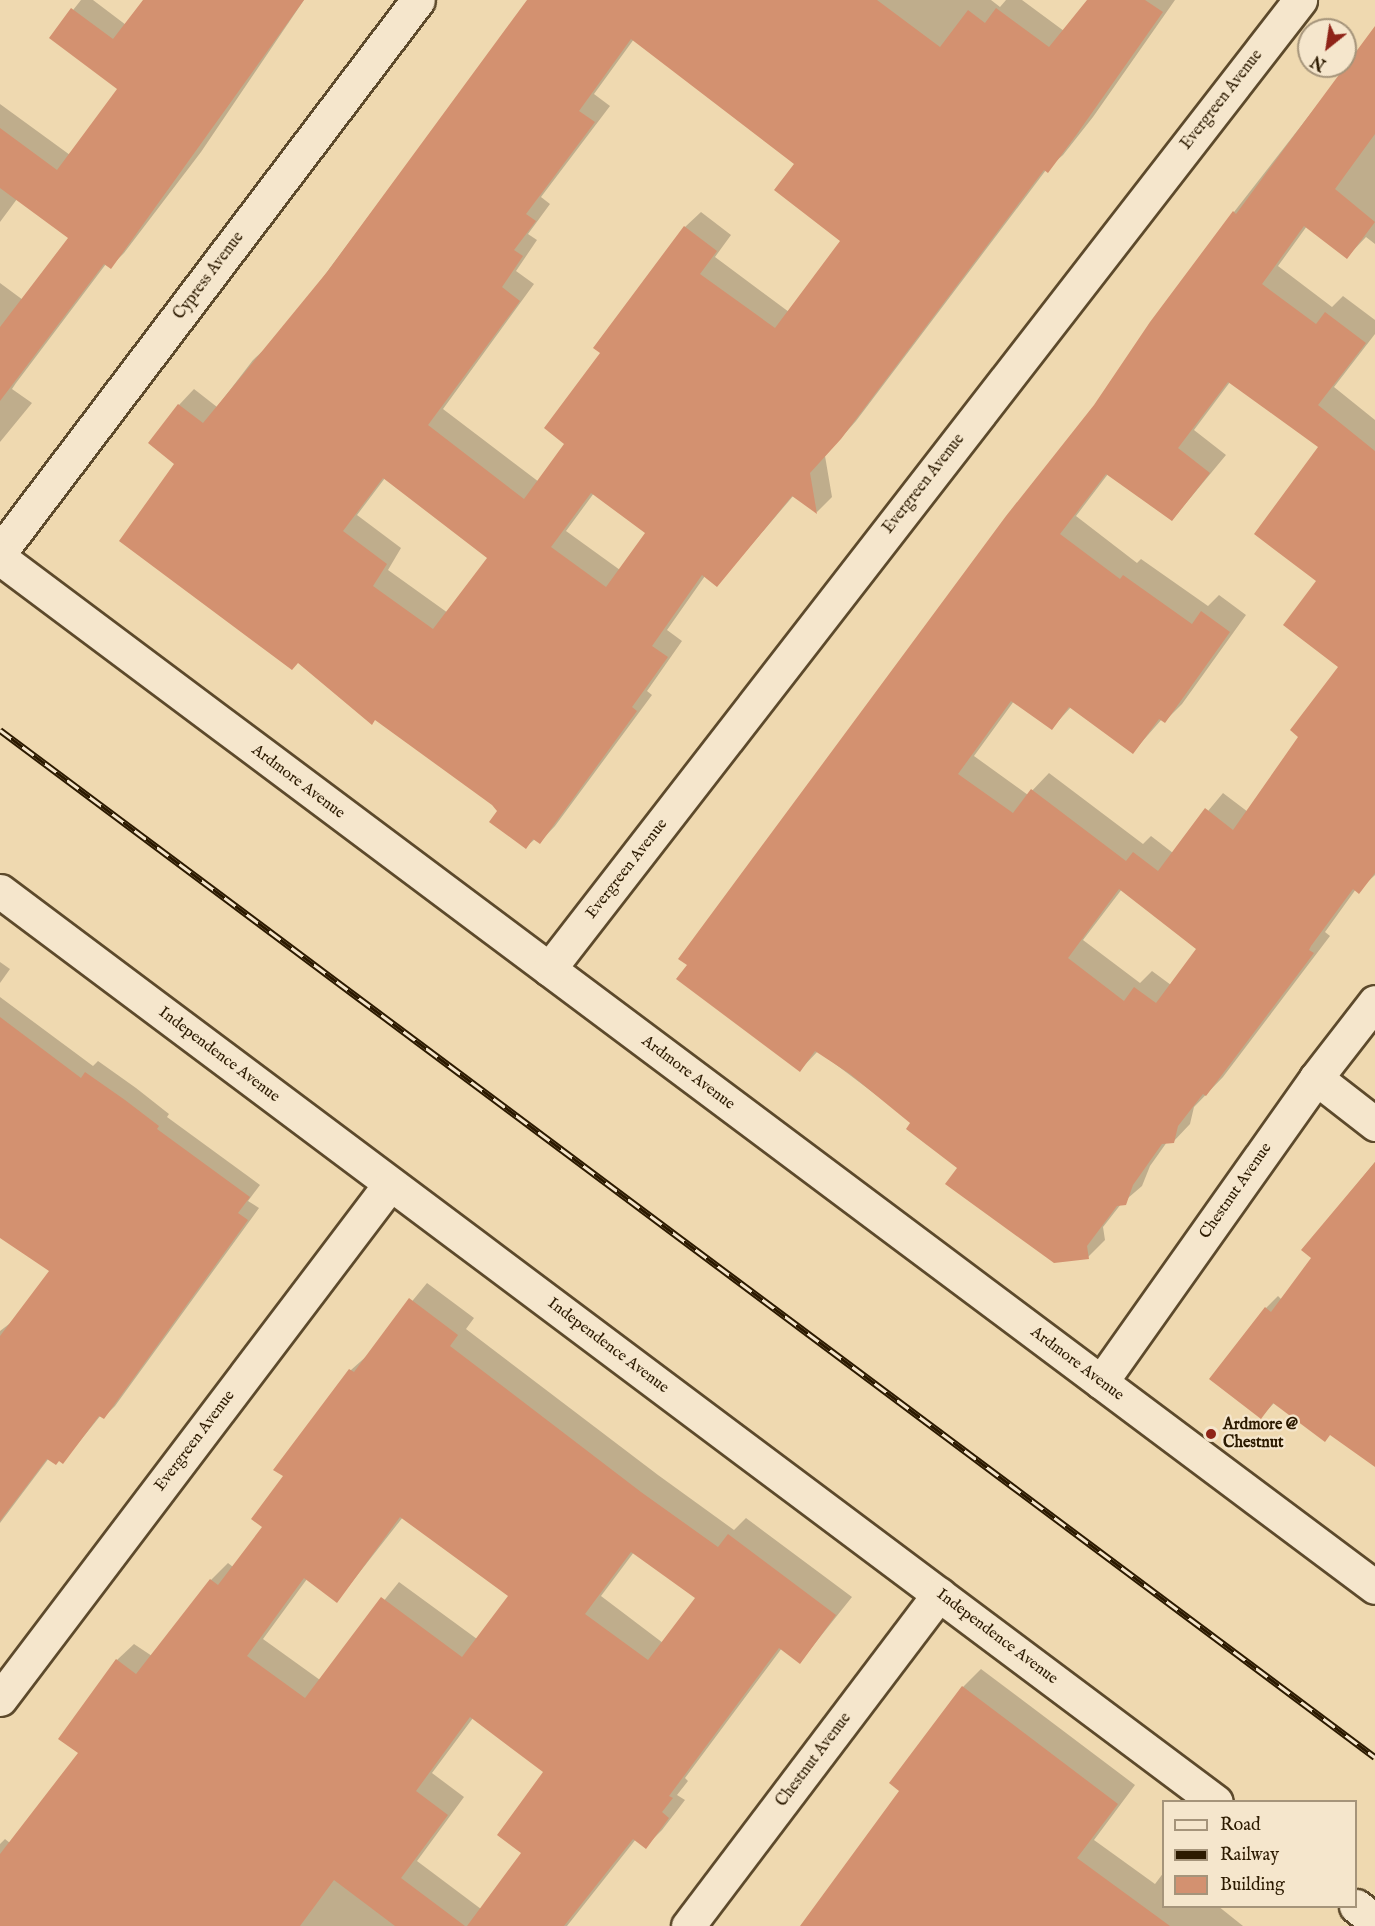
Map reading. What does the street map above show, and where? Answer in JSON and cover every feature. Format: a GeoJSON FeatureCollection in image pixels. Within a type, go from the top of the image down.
{"type":"FeatureCollection","features":[{"type":"Feature","properties":{"kind":"street","name":"Cypress Avenue"},"geometry":{"type":"LineString","coordinates":[[0,552],[418,0]]}},
{"type":"Feature","properties":{"kind":"street","name":"Evergreen Avenue"},"geometry":{"type":"LineString","coordinates":[[549,969],[1300,0]]}},
{"type":"Feature","properties":{"kind":"street","name":"Ardmore Avenue"},"geometry":{"type":"LineString","coordinates":[[0,558],[1375,1587]]}},
{"type":"Feature","properties":{"kind":"street","name":"Independence Avenue"},"geometry":{"type":"LineString","coordinates":[[0,891],[1213,1800]]}},
{"type":"Feature","properties":{"kind":"street","name":"Chestnut Avenue"},"geometry":{"type":"LineString","coordinates":[[1101,1382],[1316,1078],[1375,1002]]}},
{"type":"Feature","properties":{"kind":"street"},"geometry":{"type":"LineString","coordinates":[[1316,1078],[1375,1124]]}},
{"type":"Feature","properties":{"kind":"street","name":"Evergreen Avenue"},"geometry":{"type":"LineString","coordinates":[[0,1699],[390,1184]]}},
{"type":"Feature","properties":{"kind":"street","name":"Chestnut Avenue"},"geometry":{"type":"LineString","coordinates":[[688,1926],[939,1594]]}},
{"type":"Feature","properties":{"kind":"street"},"geometry":{"type":"LineString","coordinates":[[1357,1907],[1375,1921]]}},
{"type":"Feature","properties":{"kind":"building"},"geometry":{"type":"Polygon","coordinates":[[[143,0],[304,0],[111,269],[104,264],[0,401],[0,327],[68,238],[0,188],[0,128],[57,170],[117,89],[49,38],[71,8],[113,39],[143,0]]]}},
{"type":"Feature","properties":{"kind":"building"},"geometry":{"type":"Polygon","coordinates":[[[527,0],[877,0],[940,47],[968,10],[985,23],[996,8],[1049,47],[1087,0],[1145,0],[1163,12],[1048,173],[1044,170],[841,439],[810,473],[817,514],[792,496],[717,587],[702,575],[652,646],[668,657],[632,707],[637,711],[540,844],[533,839],[526,849],[489,822],[497,811],[492,805],[375,720],[372,725],[298,663],[292,670],[119,541],[174,464],[148,443],[178,404],[203,423],[327,272],[527,0]],[[631,39],[579,111],[595,122],[526,214],[536,221],[514,250],[523,256],[502,287],[520,301],[428,425],[524,499],[564,444],[544,428],[600,353],[593,348],[684,226],[717,251],[700,274],[775,328],[840,241],[774,190],[794,164],[631,39]],[[383,478],[343,531],[387,564],[373,586],[433,629],[487,558],[383,478]],[[591,493],[551,547],[606,587],[645,533],[591,493]]]}},
{"type":"Feature","properties":{"kind":"building"},"geometry":{"type":"Polygon","coordinates":[[[1375,26],[1375,134],[1335,189],[1375,222],[1347,259],[1304,226],[1262,284],[1316,324],[1325,312],[1366,343],[1318,405],[1375,451],[1375,873],[1359,894],[1353,889],[1311,946],[1309,950],[1314,953],[1206,1096],[1203,1094],[1178,1126],[1174,1143],[1162,1144],[1133,1185],[1126,1205],[1117,1206],[1087,1246],[1089,1259],[1054,1263],[945,1184],[957,1168],[906,1129],[910,1123],[850,1074],[815,1051],[800,1072],[676,979],[687,965],[678,959],[1006,516],[1094,405],[1150,322],[1233,211],[1236,214],[1337,78],[1357,78],[1357,50],[1375,26]],[[1228,382],[1178,448],[1210,473],[1172,521],[1106,474],[1060,534],[1120,579],[1123,575],[1192,624],[1201,611],[1230,632],[1165,723],[1159,719],[1133,754],[1069,707],[1052,730],[1011,701],[958,774],[1013,813],[1031,789],[1126,861],[1133,852],[1158,871],[1205,808],[1233,830],[1298,737],[1290,730],[1338,667],[1283,625],[1316,581],[1254,534],[1318,447],[1228,382]],[[1119,889],[1068,958],[1124,1001],[1134,987],[1156,1003],[1196,949],[1119,889]]]}},
{"type":"Feature","properties":{"kind":"building"},"geometry":{"type":"Polygon","coordinates":[[[0,1017],[81,1078],[85,1072],[125,1100],[159,1126],[157,1129],[250,1197],[238,1213],[248,1220],[104,1419],[99,1416],[63,1464],[59,1461],[56,1465],[47,1459],[0,1521],[0,1336],[49,1271],[0,1238],[0,1017]]]}},
{"type":"Feature","properties":{"kind":"building"},"geometry":{"type":"Polygon","coordinates":[[[1375,1162],[1375,1467],[1330,1435],[1325,1442],[1273,1403],[1261,1419],[1209,1379],[1265,1307],[1271,1312],[1311,1258],[1301,1250],[1375,1162]]]}},
{"type":"Feature","properties":{"kind":"building"},"geometry":{"type":"Polygon","coordinates":[[[409,1298],[458,1335],[450,1346],[641,1492],[718,1547],[728,1534],[836,1615],[800,1664],[779,1648],[669,1796],[673,1798],[662,1812],[669,1818],[646,1849],[633,1839],[564,1926],[467,1926],[521,1853],[497,1835],[543,1772],[470,1717],[416,1791],[448,1815],[401,1878],[465,1926],[395,1926],[334,1880],[300,1926],[0,1926],[0,1854],[78,1753],[58,1739],[116,1659],[136,1674],[210,1579],[218,1585],[262,1527],[251,1519],[283,1476],[273,1470],[349,1369],[354,1372],[409,1298]],[[400,1517],[337,1603],[304,1578],[247,1656],[305,1698],[381,1597],[462,1657],[508,1596],[400,1517]],[[631,1552],[585,1614],[648,1660],[695,1598],[631,1552]]]}},
{"type":"Feature","properties":{"kind":"building"},"geometry":{"type":"Polygon","coordinates":[[[962,1686],[1118,1804],[1077,1858],[1170,1926],[800,1926],[899,1791],[889,1783],[962,1686]]]}},
{"type":"Feature","properties":{"kind":"railway"},"geometry":{"type":"LineString","coordinates":[[0,730],[1375,1757]]}},
{"type":"Feature","properties":{"kind":"place","name":"Ardmore @ Chestnut"},"geometry":{"type":"Point","coordinates":[1211,1434]}}]}
